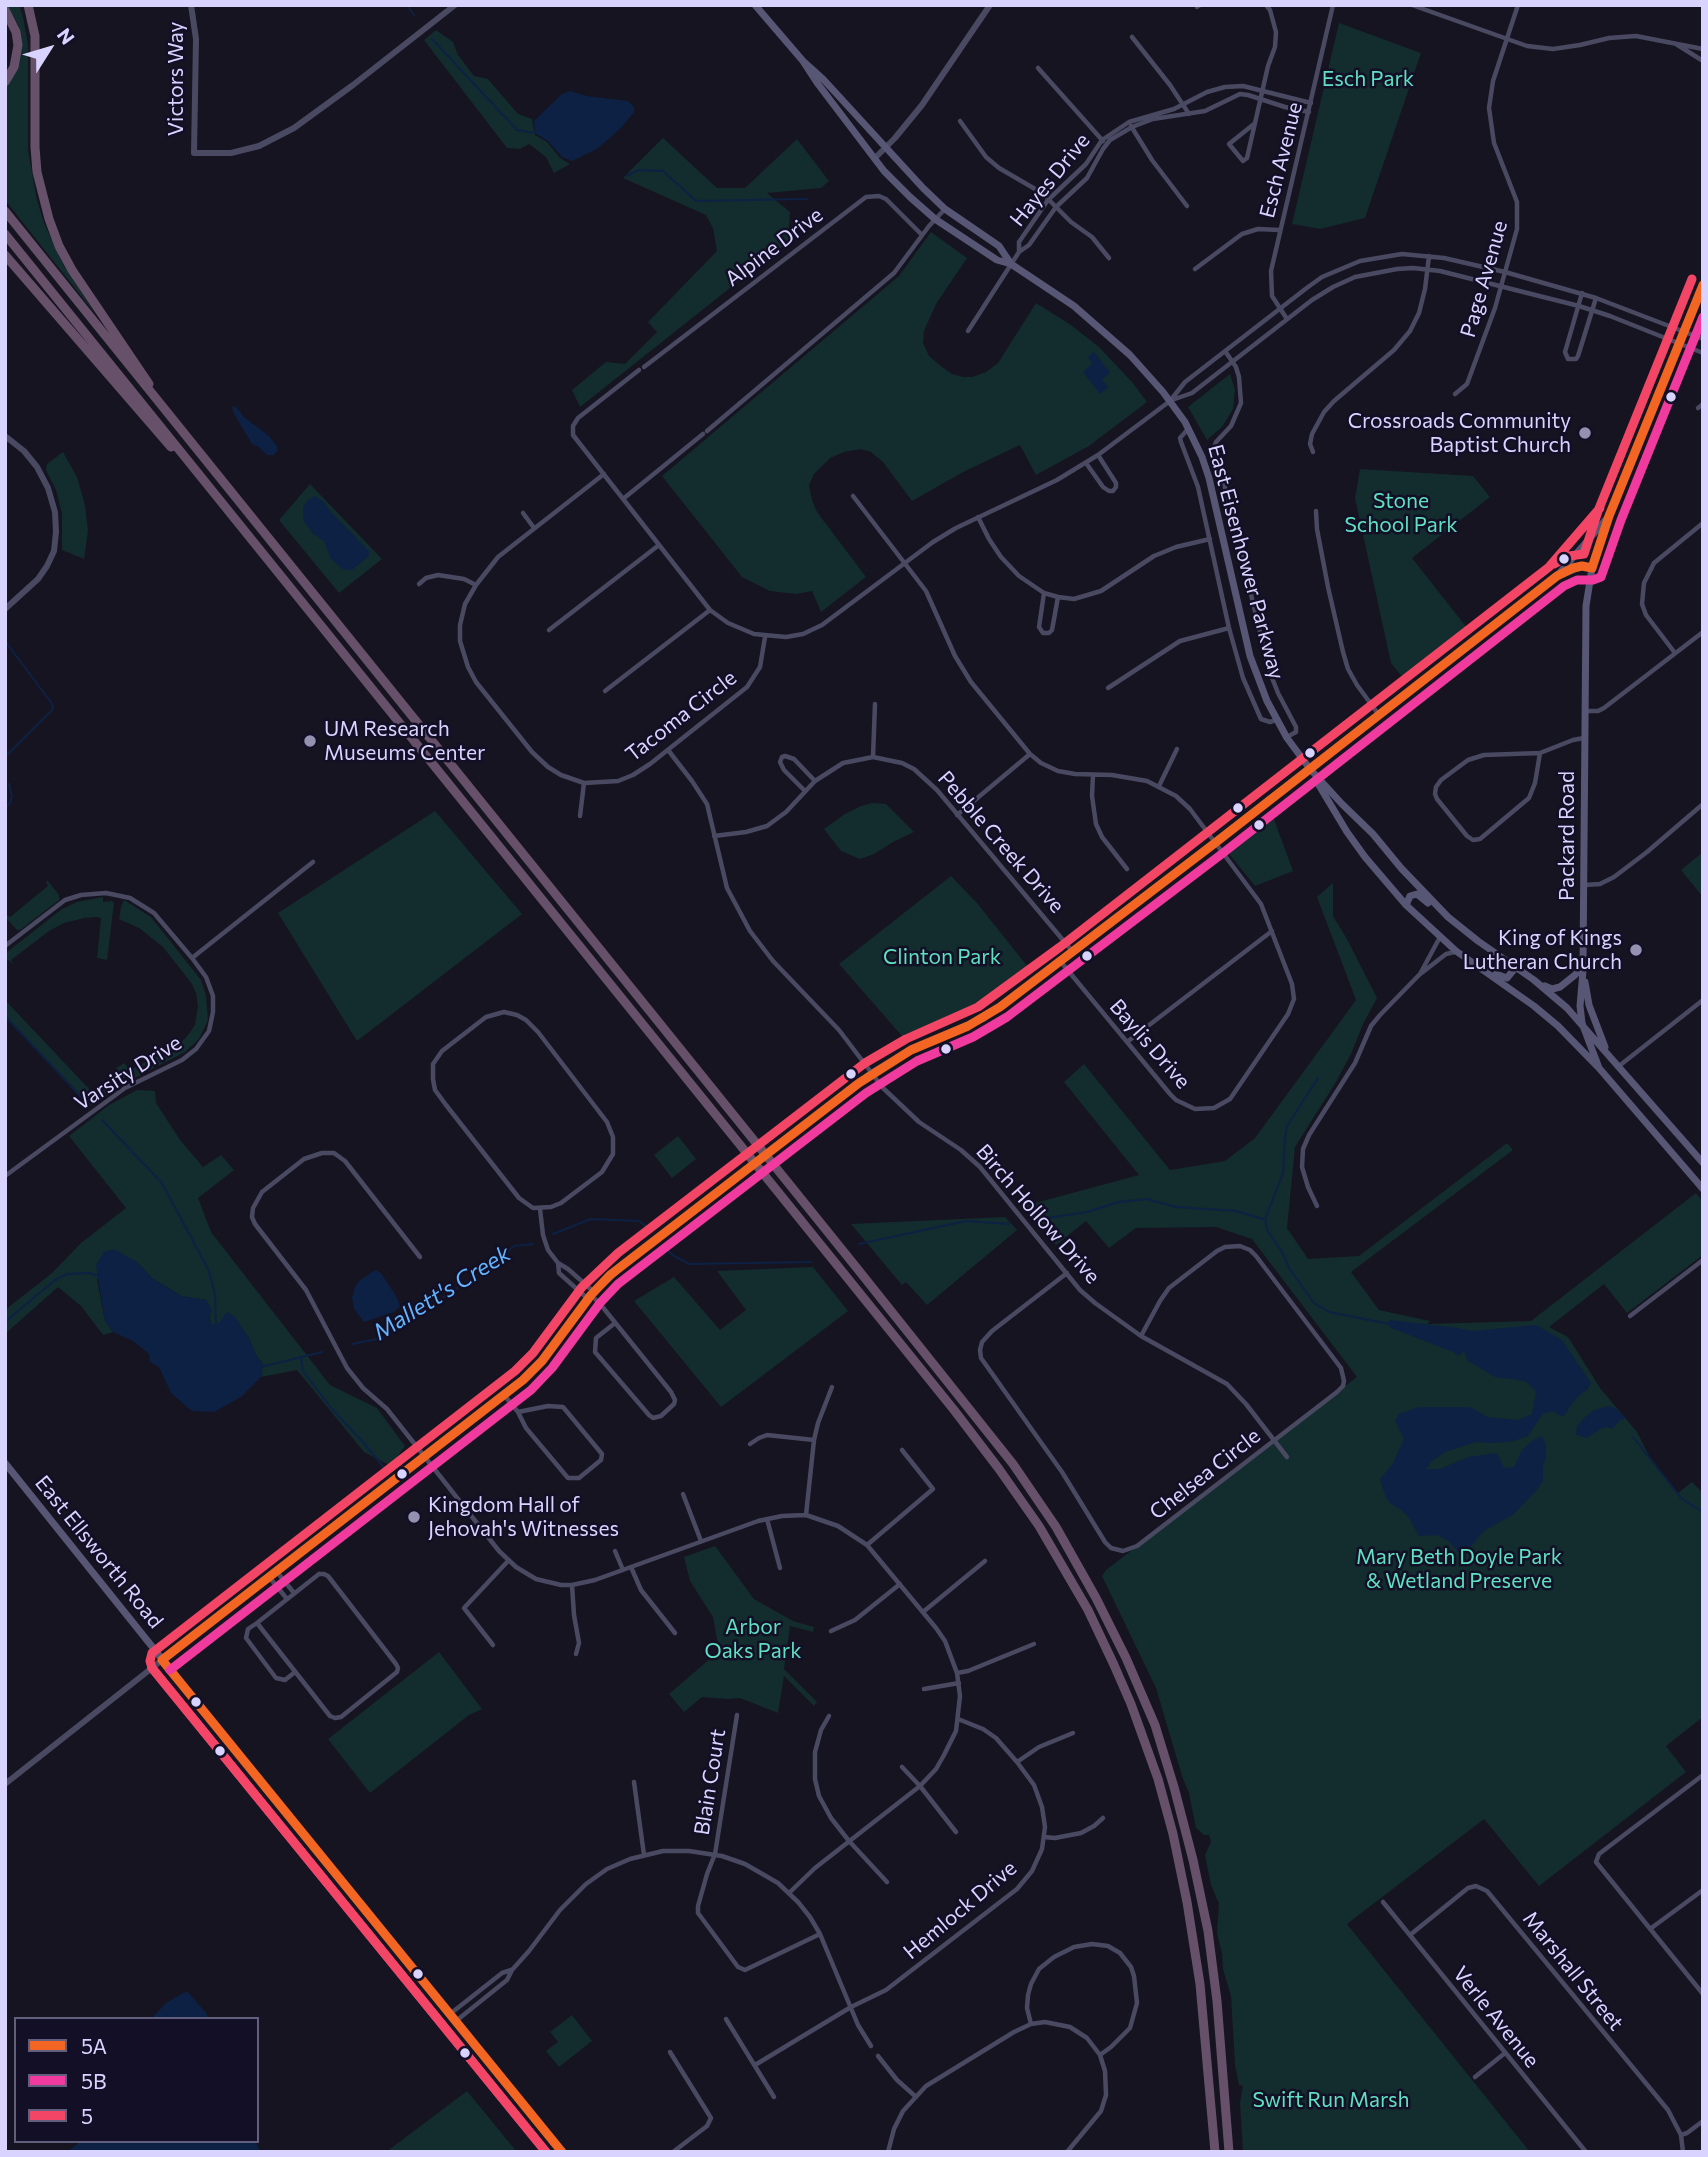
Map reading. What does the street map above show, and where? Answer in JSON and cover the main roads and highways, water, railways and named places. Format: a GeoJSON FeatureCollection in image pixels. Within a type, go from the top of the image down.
{"type":"FeatureCollection","features":[{"type":"Feature","properties":{"kind":"highway"},"geometry":{"type":"LineString","coordinates":[[28,5],[35,36],[37,172],[49,219],[72,270],[144,375],[164,410]]}},
{"type":"Feature","properties":{"kind":"highway"},"geometry":{"type":"LineString","coordinates":[[5,10],[16,32],[18,45],[14,67],[5,82]]}},
{"type":"Feature","properties":{"kind":"highway"},"geometry":{"type":"LineString","coordinates":[[5,211],[900,1322],[1013,1464],[1056,1527],[1126,1658],[1154,1725],[1174,1787],[1208,1931],[1217,2001],[1229,2152]]}},
{"type":"Feature","properties":{"kind":"highway"},"geometry":{"type":"LineString","coordinates":[[5,234],[954,1410],[1039,1526],[1089,1613],[1131,1704],[1158,1779],[1188,1902],[1200,1984],[1215,2152]]}},
{"type":"Feature","properties":{"kind":"highway"},"geometry":{"type":"LineString","coordinates":[[5,255],[163,440],[191,464]]}},
{"type":"Feature","properties":{"kind":"main road","name":"East Eisenhower Parkway"},"geometry":{"type":"LineString","coordinates":[[755,6],[803,61],[945,209],[999,246],[1011,264]]}},
{"type":"Feature","properties":{"kind":"main road","name":"East Eisenhower Parkway"},"geometry":{"type":"LineString","coordinates":[[803,61],[884,171],[935,219],[996,260],[1011,264],[1060,295],[1101,327],[1138,363],[1170,401],[1198,447],[1209,478],[1256,677],[1276,720],[1310,769],[1347,832],[1406,905],[1440,937],[1534,1006],[1599,1068]]}},
{"type":"Feature","properties":{"kind":"main road"},"geometry":{"type":"LineString","coordinates":[[162,1660],[504,1395],[542,1361],[591,1295],[625,1263],[872,1073],[911,1050],[984,1018],[1060,962],[1557,576],[1609,516],[1703,284]]}},
{"type":"Feature","properties":{"kind":"main road","name":"Packard Road"},"geometry":{"type":"LineString","coordinates":[[1609,516],[1592,568],[1586,606],[1583,968],[1580,1006],[1582,1023],[1599,1068],[1703,1189]]}},
{"type":"Feature","properties":{"kind":"main road"},"geometry":{"type":"LineString","coordinates":[[1557,576],[1573,568],[1592,568]]}},
{"type":"Feature","properties":{"kind":"main road","name":"East Eisenhower Parkway"},"geometry":{"type":"LineString","coordinates":[[1310,769],[1448,917],[1556,996],[1608,1054]]}},
{"type":"Feature","properties":{"kind":"main road"},"geometry":{"type":"LineString","coordinates":[[1406,905],[1410,896],[1417,894],[1436,912],[1448,917]]}},
{"type":"Feature","properties":{"kind":"main road"},"geometry":{"type":"LineString","coordinates":[[1476,966],[1487,968],[1503,978],[1510,976],[1516,967]]}},
{"type":"Feature","properties":{"kind":"main road"},"geometry":{"type":"LineString","coordinates":[[1541,985],[1552,989],[1560,987],[1583,968]]}},
{"type":"Feature","properties":{"kind":"main road"},"geometry":{"type":"LineString","coordinates":[[1583,968],[1588,1004],[1608,1054],[1703,1163]]}},
{"type":"Feature","properties":{"kind":"main road"},"geometry":{"type":"LineString","coordinates":[[1664,1143],[1703,1180]]}},
{"type":"Feature","properties":{"kind":"main road","name":"East Ellsworth Road"},"geometry":{"type":"LineString","coordinates":[[5,1463],[562,2152]]}},
{"type":"Feature","properties":{"kind":"water"},"geometry":{"type":"Polygon","coordinates":[[[570,91],[628,101],[634,107],[634,112],[621,128],[597,149],[572,161],[562,157],[548,141],[535,133],[534,121],[562,94],[570,91]]]}},
{"type":"Feature","properties":{"kind":"water"},"geometry":{"type":"Polygon","coordinates":[[[1094,352],[1110,373],[1102,379],[1108,387],[1100,394],[1083,372],[1092,364],[1088,357],[1094,352]]]}},
{"type":"Feature","properties":{"kind":"water"},"geometry":{"type":"Polygon","coordinates":[[[232,406],[269,436],[277,446],[274,455],[267,455],[252,444],[232,406]]]}},
{"type":"Feature","properties":{"kind":"water"},"geometry":{"type":"Polygon","coordinates":[[[315,496],[324,502],[369,551],[369,556],[352,570],[344,570],[331,559],[324,541],[312,533],[303,520],[303,507],[315,496]]]}},
{"type":"Feature","properties":{"kind":"water"},"geometry":{"type":"Polygon","coordinates":[[[114,1249],[137,1262],[152,1278],[181,1296],[206,1300],[212,1310],[209,1318],[211,1324],[218,1324],[227,1312],[235,1317],[263,1364],[261,1377],[241,1397],[214,1412],[192,1411],[171,1393],[159,1367],[150,1362],[149,1354],[133,1341],[113,1332],[105,1321],[96,1265],[104,1252],[114,1249]]]}},
{"type":"Feature","properties":{"kind":"water"},"geometry":{"type":"Polygon","coordinates":[[[375,1270],[381,1273],[400,1306],[394,1312],[364,1322],[354,1309],[352,1298],[359,1281],[375,1270]]]}},
{"type":"Feature","properties":{"kind":"water"},"geometry":{"type":"Polygon","coordinates":[[[1389,1320],[1472,1331],[1536,1325],[1562,1340],[1591,1383],[1563,1417],[1553,1411],[1543,1414],[1528,1436],[1513,1441],[1476,1442],[1445,1452],[1426,1469],[1440,1469],[1468,1457],[1497,1453],[1504,1468],[1514,1467],[1522,1450],[1542,1436],[1546,1445],[1543,1481],[1514,1514],[1484,1531],[1466,1552],[1458,1552],[1449,1541],[1436,1535],[1419,1536],[1409,1518],[1386,1498],[1380,1479],[1392,1465],[1404,1439],[1395,1421],[1399,1414],[1419,1407],[1470,1407],[1487,1417],[1518,1420],[1532,1414],[1536,1391],[1525,1381],[1495,1377],[1468,1361],[1464,1351],[1458,1356],[1389,1327],[1389,1320]]]}},
{"type":"Feature","properties":{"kind":"water"},"geometry":{"type":"Polygon","coordinates":[[[1608,1406],[1615,1408],[1626,1418],[1621,1419],[1612,1429],[1602,1428],[1587,1438],[1576,1435],[1577,1426],[1583,1419],[1592,1411],[1608,1406]]]}},
{"type":"Feature","properties":{"kind":"water"},"geometry":{"type":"Polygon","coordinates":[[[187,1991],[207,2017],[153,2017],[166,2003],[187,1991]]]}},
{"type":"Feature","properties":{"kind":"water"},"geometry":{"type":"Polygon","coordinates":[[[78,2143],[256,2143],[261,2152],[67,2152],[78,2143]]]}},
{"type":"Feature","properties":{"kind":"waterway"},"geometry":{"type":"LineString","coordinates":[[407,5],[414,15]]}},
{"type":"Feature","properties":{"kind":"waterway"},"geometry":{"type":"LineString","coordinates":[[432,39],[517,130],[535,133]]}},
{"type":"Feature","properties":{"kind":"waterway"},"geometry":{"type":"LineString","coordinates":[[627,176],[638,170],[663,171],[696,201],[807,199]]}},
{"type":"Feature","properties":{"kind":"waterway","name":"Mallett's Creek"},"geometry":{"type":"LineString","coordinates":[[5,641],[53,705],[52,710],[5,757]]}},
{"type":"Feature","properties":{"kind":"waterway","name":"Mallett's Creek"},"geometry":{"type":"LineString","coordinates":[[5,808],[12,796],[9,784]]}},
{"type":"Feature","properties":{"kind":"waterway","name":"Mallett's Creek"},"geometry":{"type":"LineString","coordinates":[[5,1016],[83,1099]]}},
{"type":"Feature","properties":{"kind":"waterway","name":"Mallett's Creek"},"geometry":{"type":"LineString","coordinates":[[1318,1078],[1287,1126],[1283,1173],[1265,1219],[1267,1230],[1314,1303],[1329,1312],[1389,1324]]}},
{"type":"Feature","properties":{"kind":"waterway","name":"Mallett's Creek"},"geometry":{"type":"LineString","coordinates":[[102,1120],[162,1183],[209,1271],[215,1294],[216,1325]]}},
{"type":"Feature","properties":{"kind":"waterway","name":"Mallett's Creek"},"geometry":{"type":"LineString","coordinates":[[1034,1220],[1087,1212],[1119,1202],[1147,1199],[1176,1207],[1236,1211],[1263,1219]]}},
{"type":"Feature","properties":{"kind":"waterway","name":"Mallett's Creek"},"geometry":{"type":"LineString","coordinates":[[553,1234],[591,1219],[639,1221],[651,1230]]}},
{"type":"Feature","properties":{"kind":"waterway","name":"Mallett's Creek"},"geometry":{"type":"LineString","coordinates":[[859,1244],[966,1221],[1009,1224]]}},
{"type":"Feature","properties":{"kind":"waterway","name":"Mallett's Creek"},"geometry":{"type":"LineString","coordinates":[[352,1344],[382,1338],[492,1265],[514,1246],[533,1244]]}},
{"type":"Feature","properties":{"kind":"waterway","name":"Mallett's Creek"},"geometry":{"type":"LineString","coordinates":[[664,1247],[689,1264],[811,1262]]}},
{"type":"Feature","properties":{"kind":"waterway"},"geometry":{"type":"LineString","coordinates":[[5,1322],[55,1280],[67,1274],[89,1273],[99,1276]]}},
{"type":"Feature","properties":{"kind":"waterway","name":"Mallett's Creek"},"geometry":{"type":"LineString","coordinates":[[261,1367],[322,1352]]}},
{"type":"Feature","properties":{"kind":"waterway"},"geometry":{"type":"LineString","coordinates":[[301,1358],[303,1371],[331,1408],[386,1470]]}},
{"type":"Feature","properties":{"kind":"waterway","name":"Mallett's Creek"},"geometry":{"type":"LineString","coordinates":[[1633,1437],[1682,1499],[1703,1512]]}},
{"type":"Feature","properties":{"kind":"place","name":"Crossroads Community Baptist Church"},"geometry":{"type":"Point","coordinates":[1585,433]}},
{"type":"Feature","properties":{"kind":"place","name":"UM Research Museums Center"},"geometry":{"type":"Point","coordinates":[310,741]}},
{"type":"Feature","properties":{"kind":"place","name":"King of Kings Lutheran Church"},"geometry":{"type":"Point","coordinates":[1636,950]}},
{"type":"Feature","properties":{"kind":"place","name":"Kingdom Hall of Jehovah's Witnesses"},"geometry":{"type":"Point","coordinates":[414,1517]}},
{"type":"Feature","properties":{"kind":"park label","name":"Esch Park"},"geometry":{"type":"Point","coordinates":[1368,79]}},
{"type":"Feature","properties":{"kind":"park label","name":"Stone School Park"},"geometry":{"type":"Point","coordinates":[1401,513]}},
{"type":"Feature","properties":{"kind":"park label","name":"Clinton Park"},"geometry":{"type":"Point","coordinates":[942,957]}},
{"type":"Feature","properties":{"kind":"park label","name":"Mary Beth Doyle Park & Wetland Preserve"},"geometry":{"type":"Point","coordinates":[1459,1569]}},
{"type":"Feature","properties":{"kind":"park label","name":"Arbor Oaks Park"},"geometry":{"type":"Point","coordinates":[753,1639]}},
{"type":"Feature","properties":{"kind":"park label","name":"Swift Run Marsh"},"geometry":{"type":"Point","coordinates":[1331,2100]}}]}
